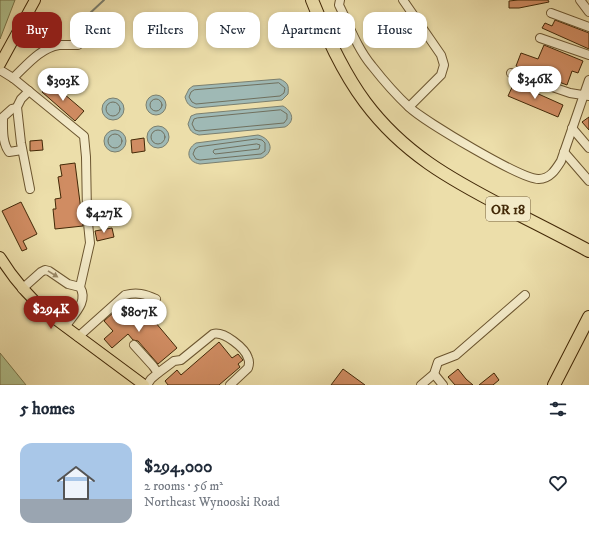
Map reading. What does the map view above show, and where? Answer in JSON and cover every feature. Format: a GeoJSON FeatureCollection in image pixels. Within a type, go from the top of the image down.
{"type":"FeatureCollection","features":[{"type":"Feature","properties":{"kind":"highway","name":"OR 18"},"geometry":{"type":"LineString","coordinates":[[312,0],[330,42],[350,81],[381,122],[399,140],[428,164],[457,182],[589,251]]}},
{"type":"Feature","properties":{"kind":"highway"},"geometry":{"type":"LineString","coordinates":[[576,244],[589,243]]}},
{"type":"Feature","properties":{"kind":"highway"},"geometry":{"type":"LineString","coordinates":[[554,385],[589,316]]}},
{"type":"Feature","properties":{"kind":"main road"},"geometry":{"type":"LineString","coordinates":[[0,64],[35,0]]}},
{"type":"Feature","properties":{"kind":"main road"},"geometry":{"type":"LineString","coordinates":[[0,257],[22,289],[38,305],[78,337],[146,385]]}},
{"type":"Feature","properties":{"kind":"street"},"geometry":{"type":"LineString","coordinates":[[340,0],[339,4],[361,50],[372,66],[409,107],[486,156],[528,178],[540,180],[548,177],[556,170],[561,161],[572,128],[586,95],[589,80]]}},
{"type":"Feature","properties":{"kind":"street"},"geometry":{"type":"LineString","coordinates":[[403,0],[441,55],[444,65],[441,75],[409,107]]}},
{"type":"Feature","properties":{"kind":"street"},"geometry":{"type":"LineString","coordinates":[[580,0],[589,12]]}},
{"type":"Feature","properties":{"kind":"street"},"geometry":{"type":"LineString","coordinates":[[551,13],[589,27]]}},
{"type":"Feature","properties":{"kind":"street"},"geometry":{"type":"LineString","coordinates":[[540,38],[589,55]]}},
{"type":"Feature","properties":{"kind":"street"},"geometry":{"type":"LineString","coordinates":[[13,78],[45,50],[59,45],[70,45]]}},
{"type":"Feature","properties":{"kind":"street"},"geometry":{"type":"LineString","coordinates":[[0,70],[13,78],[84,136],[87,213],[90,243],[80,287],[83,291],[83,299],[80,306],[65,327]]}},
{"type":"Feature","properties":{"kind":"street"},"geometry":{"type":"LineString","coordinates":[[511,74],[570,94],[586,95]]}},
{"type":"Feature","properties":{"kind":"street"},"geometry":{"type":"LineString","coordinates":[[29,91],[21,99],[17,108],[22,150],[30,188]]}},
{"type":"Feature","properties":{"kind":"street"},"geometry":{"type":"LineString","coordinates":[[17,108],[12,109],[3,117],[3,130],[6,148],[9,152],[22,150]]}},
{"type":"Feature","properties":{"kind":"street"},"geometry":{"type":"LineString","coordinates":[[572,128],[589,148]]}},
{"type":"Feature","properties":{"kind":"street"},"geometry":{"type":"LineString","coordinates":[[564,152],[589,181]]}},
{"type":"Feature","properties":{"kind":"street"},"geometry":{"type":"LineString","coordinates":[[22,289],[45,270],[49,271],[68,284],[80,287]]}},
{"type":"Feature","properties":{"kind":"street"},"geometry":{"type":"LineString","coordinates":[[78,337],[125,296],[133,293],[146,295],[156,299]]}},
{"type":"Feature","properties":{"kind":"street"},"geometry":{"type":"LineString","coordinates":[[421,385],[434,374],[438,362],[456,355],[525,295]]}},
{"type":"Feature","properties":{"kind":"street"},"geometry":{"type":"LineString","coordinates":[[146,385],[151,379],[174,361],[181,360],[212,334],[217,333],[222,334],[237,344],[246,353],[249,359],[248,368],[230,385]]}},
{"type":"Feature","properties":{"kind":"street"},"geometry":{"type":"LineString","coordinates":[[134,345],[158,373]]}},
{"type":"Feature","properties":{"kind":"street"},"geometry":{"type":"LineString","coordinates":[[434,374],[443,385]]}},
{"type":"Feature","properties":{"kind":"green space"},"geometry":{"type":"Polygon","coordinates":[[[0,0],[15,0],[0,39],[0,0]]]}},
{"type":"Feature","properties":{"kind":"green space"},"geometry":{"type":"Polygon","coordinates":[[[0,353],[26,385],[0,385],[0,353]]]}},
{"type":"Feature","properties":{"kind":"water"},"geometry":{"type":"Polygon","coordinates":[[[280,79],[286,83],[288,88],[288,94],[282,100],[196,108],[189,104],[185,97],[189,89],[193,86],[280,79]]]}},
{"type":"Feature","properties":{"kind":"water"},"geometry":{"type":"Polygon","coordinates":[[[152,95],[160,95],[166,101],[166,109],[160,115],[152,115],[146,109],[146,101],[152,95]]]}},
{"type":"Feature","properties":{"kind":"water"},"geometry":{"type":"Polygon","coordinates":[[[113,98],[121,101],[124,109],[121,117],[113,120],[105,117],[102,109],[105,101],[113,98]]]}},
{"type":"Feature","properties":{"kind":"water"},"geometry":{"type":"Polygon","coordinates":[[[283,106],[292,116],[291,122],[285,127],[199,135],[192,131],[188,124],[191,116],[196,114],[283,106]]]}},
{"type":"Feature","properties":{"kind":"water"},"geometry":{"type":"Polygon","coordinates":[[[158,126],[166,129],[169,137],[166,145],[158,148],[150,145],[147,137],[150,129],[158,126]]]}},
{"type":"Feature","properties":{"kind":"water"},"geometry":{"type":"Polygon","coordinates":[[[115,130],[123,133],[126,141],[123,149],[115,152],[107,149],[104,141],[107,133],[115,130]]]}},
{"type":"Feature","properties":{"kind":"water"},"geometry":{"type":"Polygon","coordinates":[[[258,135],[266,139],[270,145],[269,152],[262,158],[200,164],[192,161],[189,155],[190,149],[196,143],[258,135]]]}},
{"type":"Feature","properties":{"kind":"building"},"geometry":{"type":"Polygon","coordinates":[[[548,0],[549,2],[519,8],[509,8],[509,1],[548,0]]]}},
{"type":"Feature","properties":{"kind":"building"},"geometry":{"type":"Polygon","coordinates":[[[555,20],[589,33],[589,49],[542,28],[545,23],[552,26],[555,20]]]}},
{"type":"Feature","properties":{"kind":"building"},"geometry":{"type":"Polygon","coordinates":[[[544,45],[583,61],[578,73],[572,71],[567,85],[516,66],[521,53],[538,59],[544,45]]]}},
{"type":"Feature","properties":{"kind":"building"},"geometry":{"type":"Polygon","coordinates":[[[50,82],[84,111],[75,121],[42,92],[50,82]]]}},
{"type":"Feature","properties":{"kind":"building"},"geometry":{"type":"Polygon","coordinates":[[[514,83],[563,105],[558,117],[508,96],[514,83]]]}},
{"type":"Feature","properties":{"kind":"building"},"geometry":{"type":"Polygon","coordinates":[[[589,117],[589,130],[582,122],[589,117]]]}},
{"type":"Feature","properties":{"kind":"building"},"geometry":{"type":"Polygon","coordinates":[[[144,138],[145,151],[132,153],[131,140],[144,138]]]}},
{"type":"Feature","properties":{"kind":"building"},"geometry":{"type":"Polygon","coordinates":[[[42,140],[43,150],[30,151],[30,141],[42,140]]]}},
{"type":"Feature","properties":{"kind":"building"},"geometry":{"type":"Polygon","coordinates":[[[75,163],[83,226],[55,229],[53,209],[56,209],[55,199],[61,198],[58,177],[62,176],[60,165],[75,163]]]}},
{"type":"Feature","properties":{"kind":"building"},"geometry":{"type":"Polygon","coordinates":[[[21,202],[37,234],[23,241],[27,249],[22,251],[2,211],[21,202]]]}},
{"type":"Feature","properties":{"kind":"building"},"geometry":{"type":"Polygon","coordinates":[[[112,228],[114,237],[97,241],[95,231],[112,228]]]}},
{"type":"Feature","properties":{"kind":"building"},"geometry":{"type":"Polygon","coordinates":[[[126,301],[144,322],[150,316],[177,348],[158,364],[138,341],[133,340],[128,334],[112,348],[104,339],[113,331],[104,321],[126,301]]]}},
{"type":"Feature","properties":{"kind":"building"},"geometry":{"type":"Polygon","coordinates":[[[219,342],[232,358],[238,354],[243,360],[238,364],[240,367],[219,385],[168,385],[165,381],[177,370],[181,375],[219,342]]]}},
{"type":"Feature","properties":{"kind":"building"},"geometry":{"type":"Polygon","coordinates":[[[343,369],[365,385],[331,385],[343,369]]]}},
{"type":"Feature","properties":{"kind":"building"},"geometry":{"type":"Polygon","coordinates":[[[458,369],[473,385],[455,385],[448,377],[458,369]]]}},
{"type":"Feature","properties":{"kind":"building"},"geometry":{"type":"Polygon","coordinates":[[[494,373],[499,380],[493,385],[479,385],[494,373]]]}},
{"type":"Feature","properties":{"kind":"waterway"},"geometry":{"type":"LineString","coordinates":[[91,12],[104,0]]}}]}
